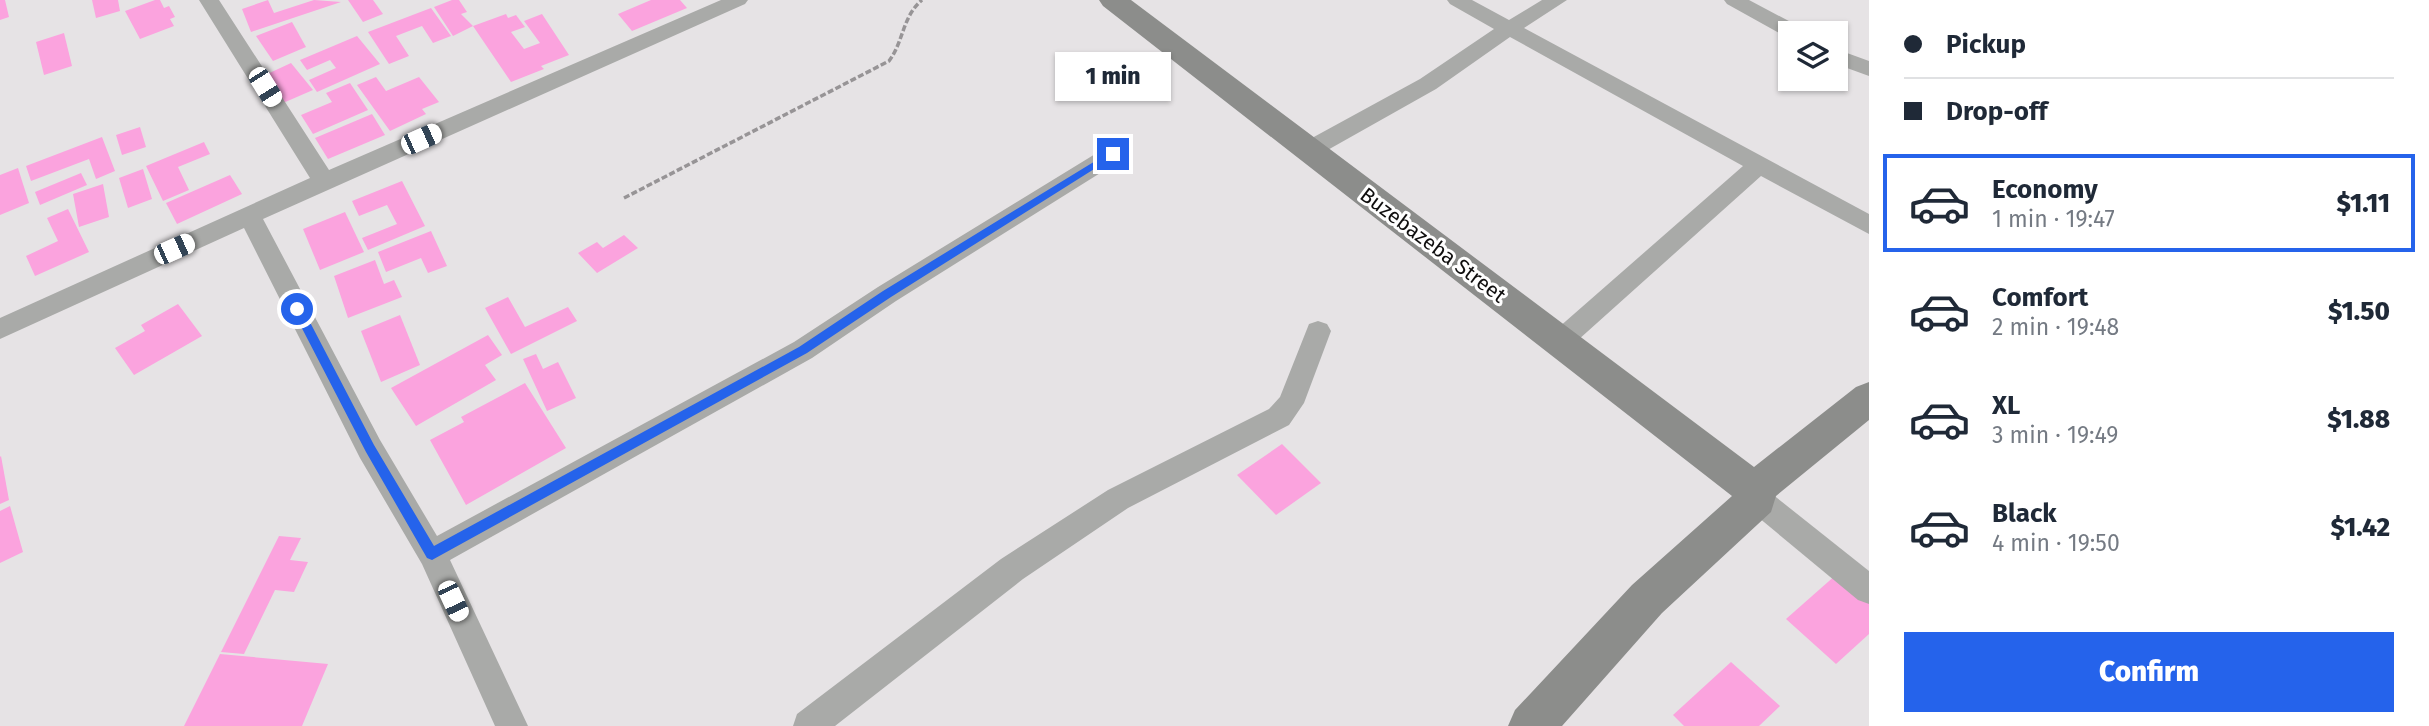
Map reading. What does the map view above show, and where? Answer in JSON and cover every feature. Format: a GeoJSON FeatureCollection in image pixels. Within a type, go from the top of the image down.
{"type":"FeatureCollection","features":[{"type":"Feature","properties":{"kind":"street"},"geometry":{"type":"LineString","coordinates":[[209,0],[324,181]]}},
{"type":"Feature","properties":{"kind":"street"},"geometry":{"type":"LineString","coordinates":[[0,329],[324,181],[738,0]]}},
{"type":"Feature","properties":{"kind":"street","name":"Buzebazeba Street"},"geometry":{"type":"LineString","coordinates":[[1113,0],[1756,495]]}},
{"type":"Feature","properties":{"kind":"street"},"geometry":{"type":"LineString","coordinates":[[1457,0],[1511,27],[1869,225]]}},
{"type":"Feature","properties":{"kind":"street"},"geometry":{"type":"LineString","coordinates":[[1309,150],[1428,84],[1511,27],[1557,0]]}},
{"type":"Feature","properties":{"kind":"street"},"geometry":{"type":"LineString","coordinates":[[1734,0],[1778,24]]}},
{"type":"Feature","properties":{"kind":"street"},"geometry":{"type":"LineString","coordinates":[[1848,61],[1869,69]]}},
{"type":"Feature","properties":{"kind":"street"},"geometry":{"type":"LineString","coordinates":[[432,554],[803,350],[887,294],[1113,154]]}},
{"type":"Feature","properties":{"kind":"street"},"geometry":{"type":"LineString","coordinates":[[1559,341],[1759,165]]}},
{"type":"Feature","properties":{"kind":"street"},"geometry":{"type":"LineString","coordinates":[[249,215],[370,449],[432,554],[512,726]]}},
{"type":"Feature","properties":{"kind":"street"},"geometry":{"type":"LineString","coordinates":[[809,726],[1012,569],[1108,506],[1279,417],[1291,403],[1318,331]]}},
{"type":"Feature","properties":{"kind":"street"},"geometry":{"type":"LineString","coordinates":[[1531,726],[1647,599],[1756,495],[1869,398]]}},
{"type":"Feature","properties":{"kind":"street"},"geometry":{"type":"LineString","coordinates":[[1756,495],[1869,590]]}},
{"type":"Feature","properties":{"kind":"path"},"geometry":{"type":"LineString","coordinates":[[624,198],[889,61],[902,44],[905,17],[912,7],[922,0]]}},
{"type":"Feature","properties":{"kind":"building"},"geometry":{"type":"Polygon","coordinates":[[[0,0],[5,0],[9,17],[0,20],[0,0]]]}},
{"type":"Feature","properties":{"kind":"building"},"geometry":{"type":"Polygon","coordinates":[[[92,0],[118,0],[120,11],[96,18],[92,0]]]}},
{"type":"Feature","properties":{"kind":"building"},"geometry":{"type":"Polygon","coordinates":[[[160,0],[164,8],[169,6],[175,17],[170,19],[174,26],[140,39],[125,11],[160,0]]]}},
{"type":"Feature","properties":{"kind":"building"},"geometry":{"type":"Polygon","coordinates":[[[268,0],[274,13],[314,0],[341,2],[251,32],[242,9],[268,0]]]}},
{"type":"Feature","properties":{"kind":"building"},"geometry":{"type":"Polygon","coordinates":[[[348,0],[373,0],[383,14],[363,22],[348,0]]]}},
{"type":"Feature","properties":{"kind":"building"},"geometry":{"type":"Polygon","coordinates":[[[459,0],[467,12],[461,14],[473,26],[453,36],[434,7],[459,0]]]}},
{"type":"Feature","properties":{"kind":"building"},"geometry":{"type":"Polygon","coordinates":[[[651,0],[680,0],[687,8],[632,31],[618,14],[651,0]]]}},
{"type":"Feature","properties":{"kind":"building"},"geometry":{"type":"Polygon","coordinates":[[[431,8],[451,36],[433,43],[422,26],[396,36],[409,56],[389,64],[368,32],[431,8]]]}},
{"type":"Feature","properties":{"kind":"building"},"geometry":{"type":"Polygon","coordinates":[[[506,14],[508,18],[516,15],[525,27],[511,32],[524,49],[540,43],[524,21],[542,14],[569,55],[541,66],[544,69],[511,82],[473,26],[506,14]]]}},
{"type":"Feature","properties":{"kind":"building"},"geometry":{"type":"Polygon","coordinates":[[[292,22],[306,47],[273,61],[256,36],[292,22]]]}},
{"type":"Feature","properties":{"kind":"building"},"geometry":{"type":"Polygon","coordinates":[[[64,33],[72,66],[44,75],[36,42],[64,33]]]}},
{"type":"Feature","properties":{"kind":"building"},"geometry":{"type":"Polygon","coordinates":[[[357,36],[380,64],[317,92],[309,80],[336,68],[330,60],[307,70],[300,60],[357,36]]]}},
{"type":"Feature","properties":{"kind":"building"},"geometry":{"type":"Polygon","coordinates":[[[291,63],[313,90],[283,103],[263,76],[291,63]]]}},
{"type":"Feature","properties":{"kind":"building"},"geometry":{"type":"Polygon","coordinates":[[[376,77],[386,91],[419,77],[439,102],[422,109],[426,114],[390,131],[357,85],[376,77]]]}},
{"type":"Feature","properties":{"kind":"building"},"geometry":{"type":"Polygon","coordinates":[[[350,83],[368,110],[313,134],[301,115],[332,102],[326,93],[350,83]]]}},
{"type":"Feature","properties":{"kind":"building"},"geometry":{"type":"Polygon","coordinates":[[[372,114],[385,135],[328,159],[315,138],[372,114]]]}},
{"type":"Feature","properties":{"kind":"building"},"geometry":{"type":"Polygon","coordinates":[[[140,127],[146,147],[122,155],[116,135],[140,127]]]}},
{"type":"Feature","properties":{"kind":"building"},"geometry":{"type":"Polygon","coordinates":[[[102,137],[115,171],[96,179],[89,159],[31,181],[26,166],[102,137]]]}},
{"type":"Feature","properties":{"kind":"building"},"geometry":{"type":"Polygon","coordinates":[[[204,142],[210,154],[178,167],[189,190],[163,201],[146,166],[204,142]]]}},
{"type":"Feature","properties":{"kind":"building"},"geometry":{"type":"Polygon","coordinates":[[[18,168],[29,203],[0,215],[0,175],[18,168]]]}},
{"type":"Feature","properties":{"kind":"building"},"geometry":{"type":"Polygon","coordinates":[[[143,169],[152,199],[128,208],[119,178],[143,169]]]}},
{"type":"Feature","properties":{"kind":"building"},"geometry":{"type":"Polygon","coordinates":[[[81,173],[87,185],[40,205],[35,192],[81,173]]]}},
{"type":"Feature","properties":{"kind":"building"},"geometry":{"type":"Polygon","coordinates":[[[230,175],[242,194],[177,224],[166,203],[230,175]]]}},
{"type":"Feature","properties":{"kind":"building"},"geometry":{"type":"Polygon","coordinates":[[[402,181],[425,226],[368,250],[362,238],[397,224],[387,205],[359,216],[352,201],[402,181]]]}},
{"type":"Feature","properties":{"kind":"building"},"geometry":{"type":"Polygon","coordinates":[[[103,184],[109,217],[79,227],[73,194],[103,184]]]}},
{"type":"Feature","properties":{"kind":"building"},"geometry":{"type":"Polygon","coordinates":[[[68,209],[89,252],[35,276],[26,256],[58,241],[47,218],[68,209]]]}},
{"type":"Feature","properties":{"kind":"building"},"geometry":{"type":"Polygon","coordinates":[[[345,212],[364,252],[320,270],[303,229],[345,212]]]}},
{"type":"Feature","properties":{"kind":"building"},"geometry":{"type":"Polygon","coordinates":[[[431,231],[447,266],[428,273],[421,258],[386,272],[378,252],[431,231]]]}},
{"type":"Feature","properties":{"kind":"building"},"geometry":{"type":"Polygon","coordinates":[[[624,235],[638,248],[597,273],[578,253],[597,242],[603,248],[624,235]]]}},
{"type":"Feature","properties":{"kind":"building"},"geometry":{"type":"Polygon","coordinates":[[[375,260],[384,284],[394,280],[402,297],[348,318],[334,276],[375,260]]]}},
{"type":"Feature","properties":{"kind":"building"},"geometry":{"type":"Polygon","coordinates":[[[508,297],[525,327],[568,307],[577,321],[511,354],[485,308],[508,297]]]}},
{"type":"Feature","properties":{"kind":"building"},"geometry":{"type":"Polygon","coordinates":[[[178,304],[202,336],[134,375],[115,348],[145,331],[141,325],[178,304]]]}},
{"type":"Feature","properties":{"kind":"building"},"geometry":{"type":"Polygon","coordinates":[[[400,315],[420,365],[381,382],[361,331],[400,315]]]}},
{"type":"Feature","properties":{"kind":"building"},"geometry":{"type":"Polygon","coordinates":[[[488,335],[502,355],[485,365],[496,380],[416,426],[391,388],[488,335]]]}},
{"type":"Feature","properties":{"kind":"building"},"geometry":{"type":"Polygon","coordinates":[[[536,354],[543,369],[558,362],[576,398],[547,411],[523,359],[536,354]]]}},
{"type":"Feature","properties":{"kind":"building"},"geometry":{"type":"Polygon","coordinates":[[[525,383],[566,448],[466,505],[430,440],[464,422],[461,417],[525,383]]]}},
{"type":"Feature","properties":{"kind":"building"},"geometry":{"type":"Polygon","coordinates":[[[1282,444],[1321,483],[1276,515],[1237,475],[1282,444]]]}},
{"type":"Feature","properties":{"kind":"building"},"geometry":{"type":"Polygon","coordinates":[[[0,457],[9,500],[0,504],[0,457]]]}},
{"type":"Feature","properties":{"kind":"building"},"geometry":{"type":"Polygon","coordinates":[[[10,506],[23,552],[0,563],[0,511],[10,506]]]}},
{"type":"Feature","properties":{"kind":"building"},"geometry":{"type":"Polygon","coordinates":[[[279,536],[301,538],[290,560],[308,562],[294,592],[275,590],[244,654],[221,652],[279,536]]]}},
{"type":"Feature","properties":{"kind":"building"},"geometry":{"type":"Polygon","coordinates":[[[1837,574],[1869,601],[1869,634],[1836,664],[1786,619],[1837,574]]]}},
{"type":"Feature","properties":{"kind":"building"},"geometry":{"type":"Polygon","coordinates":[[[220,654],[328,664],[302,726],[184,726],[220,654]]]}},
{"type":"Feature","properties":{"kind":"building"},"geometry":{"type":"Polygon","coordinates":[[[1731,662],[1780,706],[1759,726],[1684,726],[1673,715],[1731,662]]]}},
{"type":"Feature","properties":{"kind":"route"},"geometry":{"type":"LineString","coordinates":[[297,309],[370,449],[432,554],[803,350],[887,294],[1113,154]]}}]}
